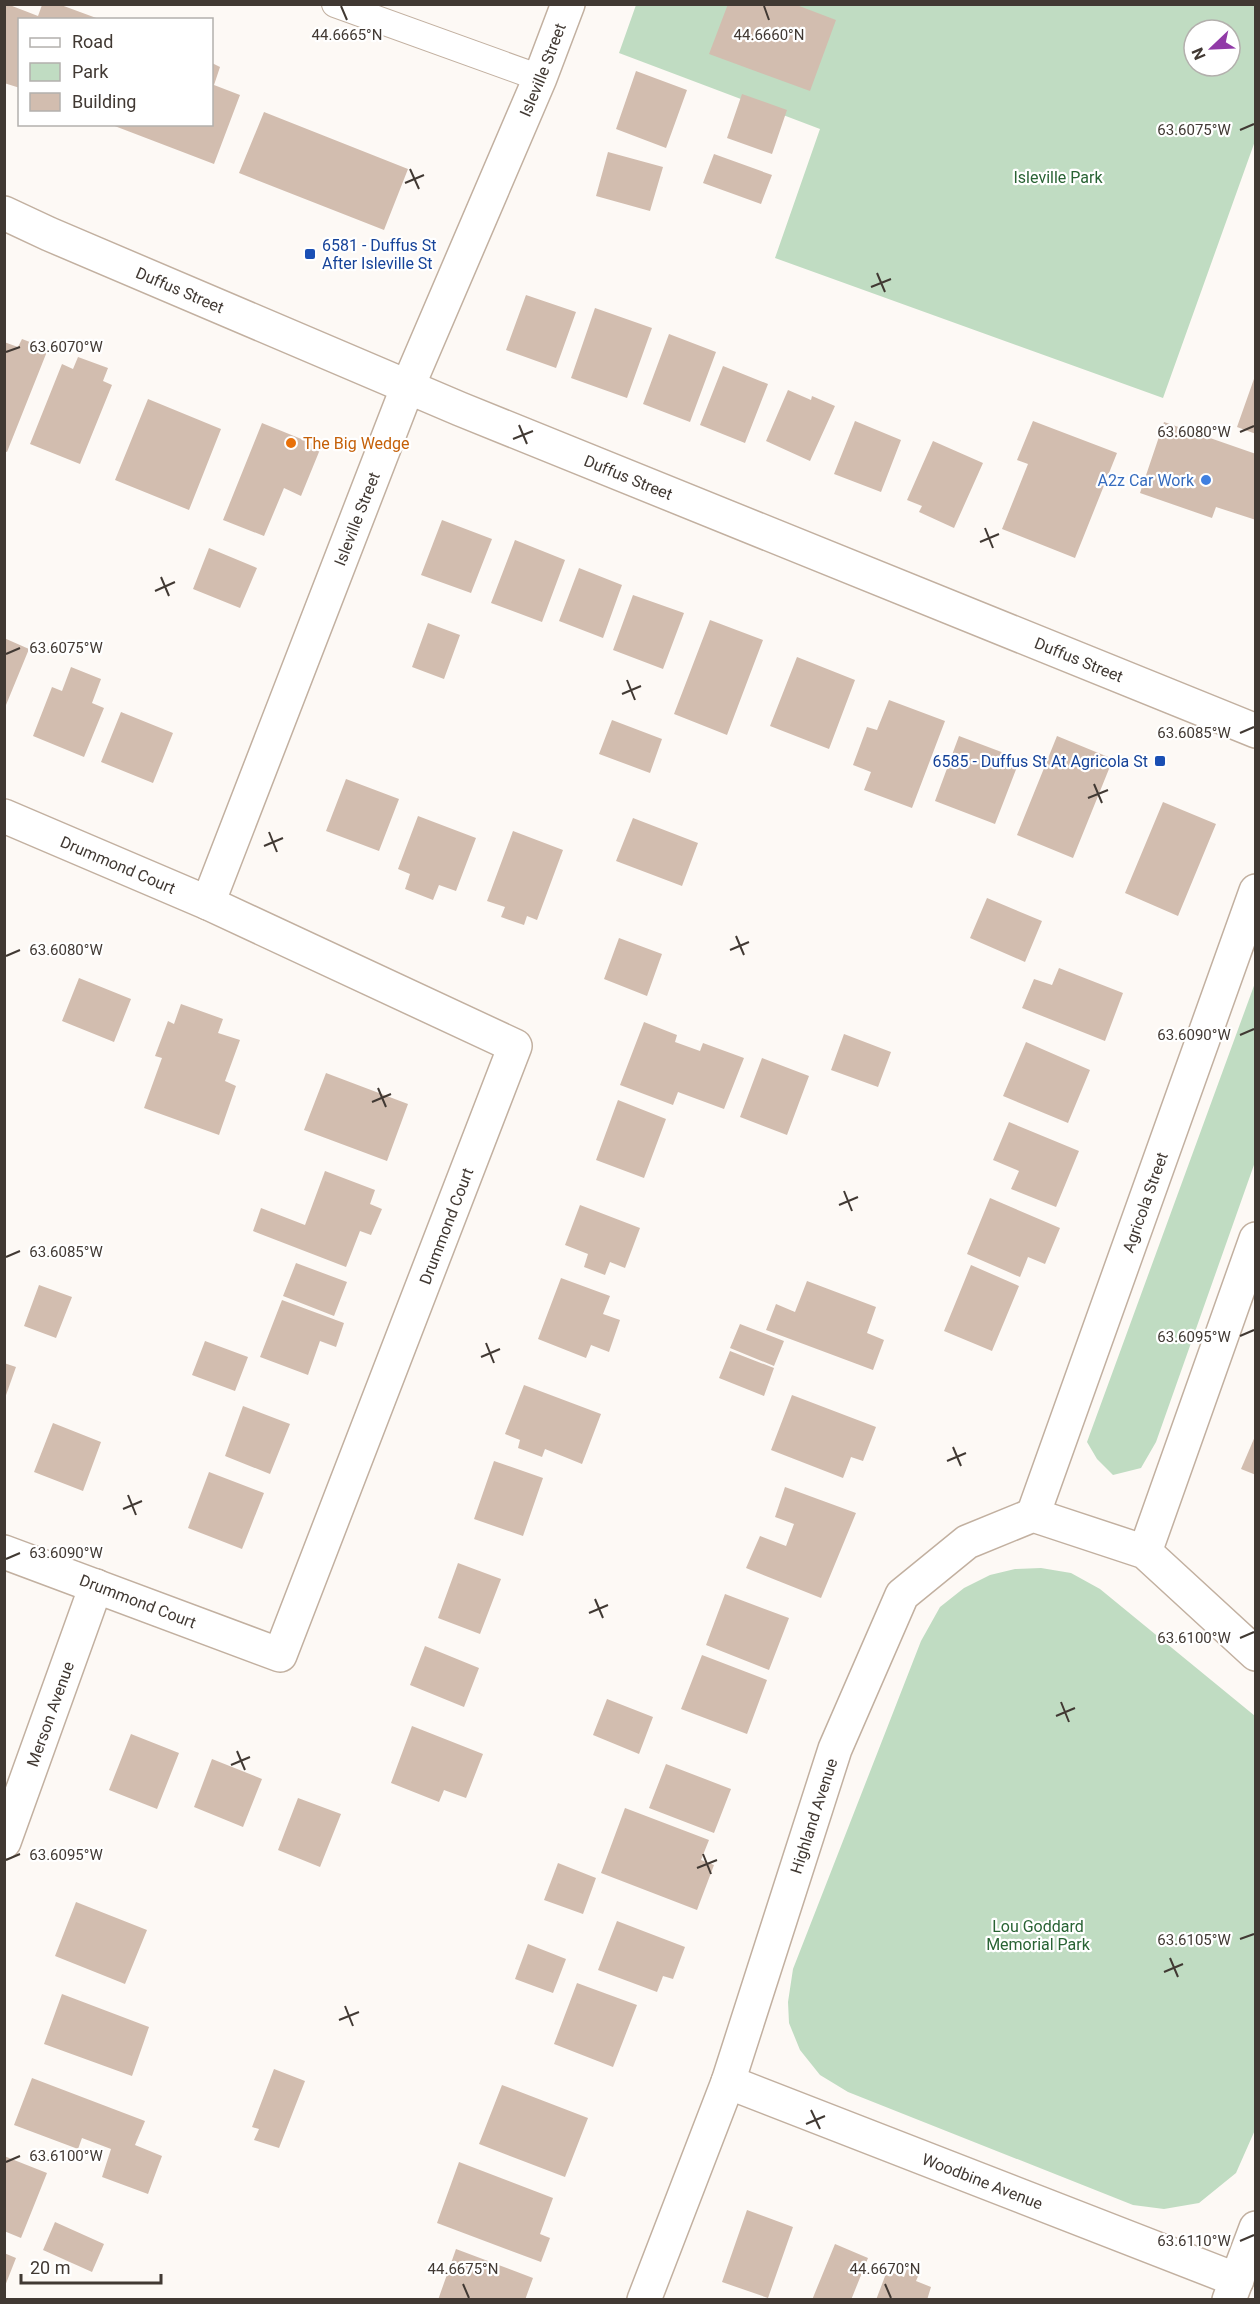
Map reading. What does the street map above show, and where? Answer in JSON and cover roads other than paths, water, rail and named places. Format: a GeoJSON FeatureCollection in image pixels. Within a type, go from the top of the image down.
{"type":"FeatureCollection","features":[{"type":"Feature","properties":{"kind":"street","name":"Isleville Street"},"geometry":{"type":"LineString","coordinates":[[208,903],[408,386],[540,78],[568,4]]}},
{"type":"Feature","properties":{"kind":"street","name":"Duffus Street"},"geometry":{"type":"LineString","coordinates":[[4,213],[408,386],[1256,731]]}},
{"type":"Feature","properties":{"kind":"street","name":"Drummond Court"},"geometry":{"type":"LineString","coordinates":[[4,816],[208,903],[515,1046],[280,1655],[4,1552]]}},
{"type":"Feature","properties":{"kind":"street","name":"Agricola Street"},"geometry":{"type":"LineString","coordinates":[[1033,1515],[1256,891]]}},
{"type":"Feature","properties":{"kind":"street"},"geometry":{"type":"LineString","coordinates":[[1145,1552],[1256,1239]]}},
{"type":"Feature","properties":{"kind":"street"},"geometry":{"type":"LineString","coordinates":[[1033,1515],[1145,1552],[1256,1654]]}},
{"type":"Feature","properties":{"kind":"street","name":"Highland Avenue"},"geometry":{"type":"LineString","coordinates":[[644,2300],[728,2082],[835,1749],[902,1596],[967,1542],[1033,1515]]}},
{"type":"Feature","properties":{"kind":"street","name":"Merson Avenue"},"geometry":{"type":"LineString","coordinates":[[4,1842],[96,1586]]}},
{"type":"Feature","properties":{"kind":"street","name":"Woodbine Avenue"},"geometry":{"type":"LineString","coordinates":[[728,2082],[1233,2290]]}},
{"type":"Feature","properties":{"kind":"street"},"geometry":{"type":"LineString","coordinates":[[1233,2290],[1256,2228]]}},
{"type":"Feature","properties":{"kind":"lane"},"geometry":{"type":"LineString","coordinates":[[335,4],[540,78]]}},
{"type":"Feature","properties":{"kind":"place","name":"6581 - Duffus St After Isleville St"},"geometry":{"type":"Point","coordinates":[310,254]}},
{"type":"Feature","properties":{"kind":"place","name":"The Big Wedge"},"geometry":{"type":"Point","coordinates":[291,443]}},
{"type":"Feature","properties":{"kind":"place","name":"A2z Car Work"},"geometry":{"type":"Point","coordinates":[1206,480]}},
{"type":"Feature","properties":{"kind":"place","name":"6585 - Duffus St At Agricola St"},"geometry":{"type":"Point","coordinates":[1160,761]}},
{"type":"Feature","properties":{"kind":"park label","name":"Isleville Park"},"geometry":{"type":"Point","coordinates":[1058,177]}},
{"type":"Feature","properties":{"kind":"park label","name":"Lou Goddard Memorial Park"},"geometry":{"type":"Point","coordinates":[1038,1935]}}]}
